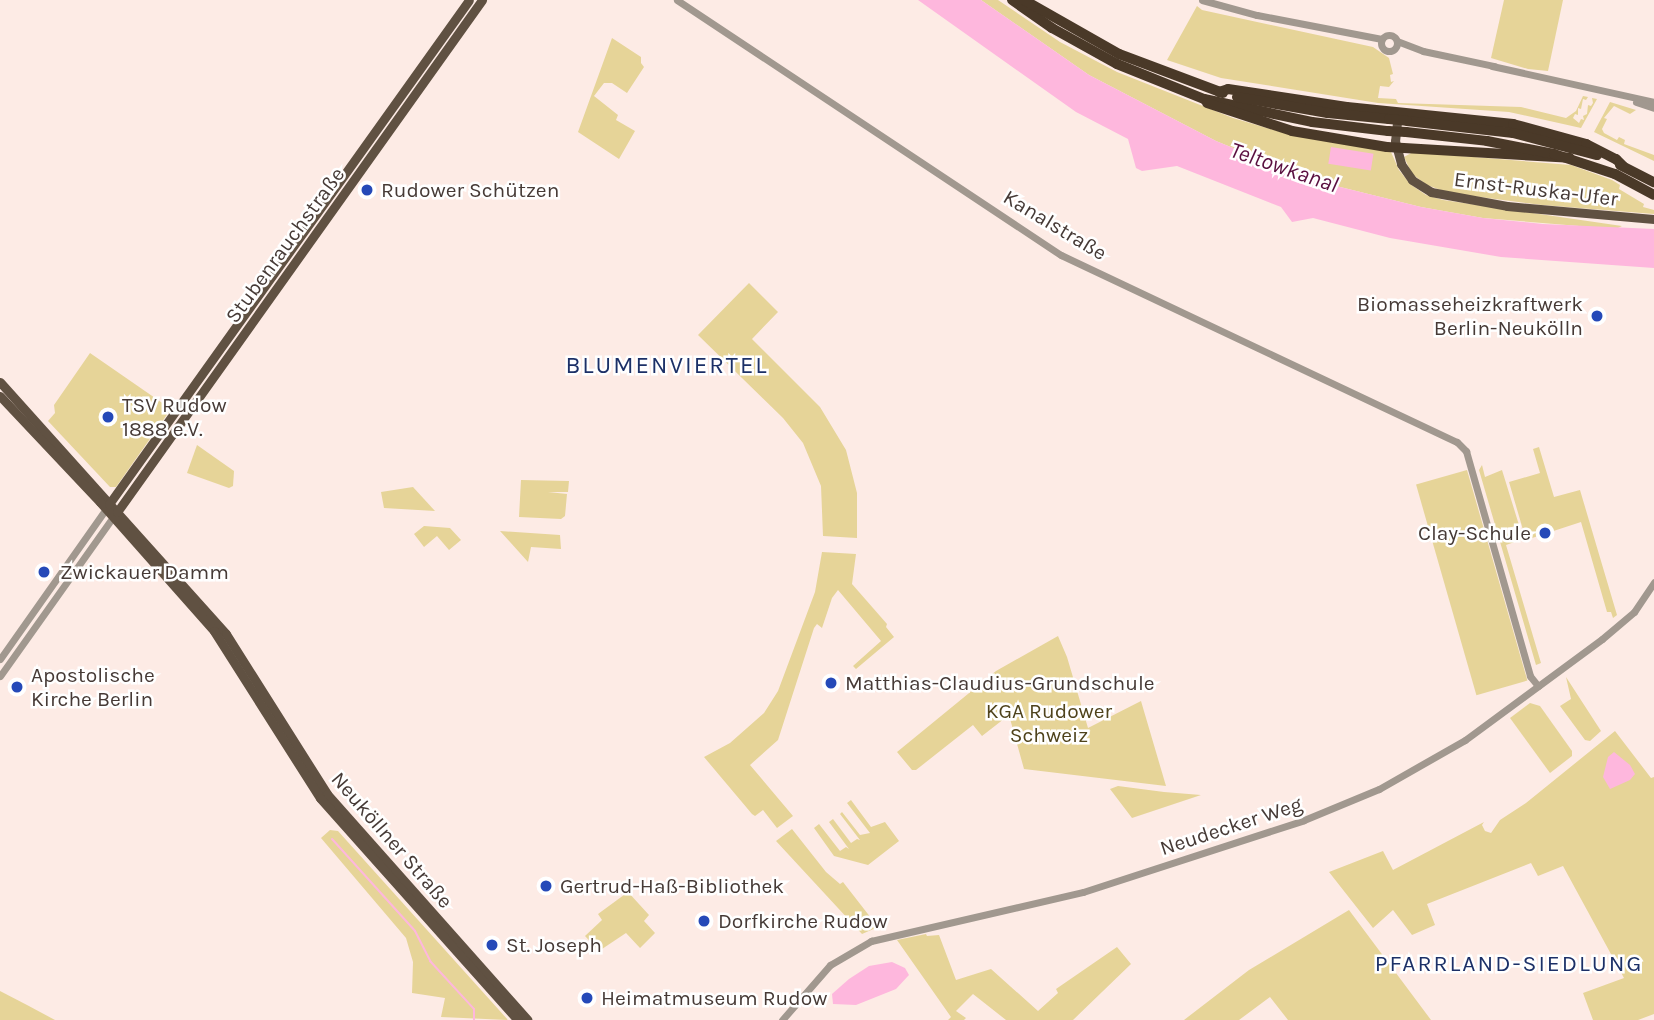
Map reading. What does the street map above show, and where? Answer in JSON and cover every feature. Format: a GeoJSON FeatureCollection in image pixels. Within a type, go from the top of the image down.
{"type":"FeatureCollection","features":[{"type":"Feature","properties":{"kind":"highway"},"geometry":{"type":"LineString","coordinates":[[1012,0],[1052,28],[1117,64],[1204,99],[1302,120],[1508,144],[1570,159],[1615,174],[1654,195]]}},
{"type":"Feature","properties":{"kind":"highway"},"geometry":{"type":"LineString","coordinates":[[1024,0],[1119,54],[1219,92],[1273,105],[1535,138],[1578,149],[1623,166]]}},
{"type":"Feature","properties":{"kind":"highway"},"geometry":{"type":"LineString","coordinates":[[1219,92],[1228,89],[1399,112],[1479,119],[1541,130],[1599,150],[1654,182]]}},
{"type":"Feature","properties":{"kind":"highway"},"geometry":{"type":"LineString","coordinates":[[1204,99],[1209,105],[1292,131],[1397,148],[1570,159]]}},
{"type":"Feature","properties":{"kind":"main road","name":"Stubenrauchstraße"},"geometry":{"type":"LineString","coordinates":[[109,506],[469,0]]}},
{"type":"Feature","properties":{"kind":"main road","name":"Stubenrauchstraße"},"geometry":{"type":"LineString","coordinates":[[116,513],[482,0]]}},
{"type":"Feature","properties":{"kind":"main road","name":"Ernst-Ruska-Ufer"},"geometry":{"type":"LineString","coordinates":[[1399,112],[1397,148],[1406,174],[1431,192],[1507,206],[1654,219]]}},
{"type":"Feature","properties":{"kind":"main road","name":"Neuköllner Straße"},"geometry":{"type":"LineString","coordinates":[[2,390],[116,513],[214,631],[245,670],[320,786],[518,1020]]}},
{"type":"Feature","properties":{"kind":"main road","name":"Neuköllner Straße"},"geometry":{"type":"LineString","coordinates":[[444,932],[528,1020]]}},
{"type":"Feature","properties":{"kind":"street","name":"Kanalstraße"},"geometry":{"type":"LineString","coordinates":[[677,0],[1061,255],[1457,442],[1466,452],[1530,676],[1538,686]]}},
{"type":"Feature","properties":{"kind":"street"},"geometry":{"type":"LineString","coordinates":[[1202,0],[1382,42],[1388,51],[1396,45]]}},
{"type":"Feature","properties":{"kind":"street"},"geometry":{"type":"LineString","coordinates":[[1382,42],[1389,35],[1396,45],[1654,102]]}},
{"type":"Feature","properties":{"kind":"street"},"geometry":{"type":"LineString","coordinates":[[1623,97],[1654,108]]}},
{"type":"Feature","properties":{"kind":"street"},"geometry":{"type":"LineString","coordinates":[[0,659],[109,506]]}},
{"type":"Feature","properties":{"kind":"street"},"geometry":{"type":"LineString","coordinates":[[0,676],[116,513]]}},
{"type":"Feature","properties":{"kind":"street","name":"Neudecker Weg"},"geometry":{"type":"LineString","coordinates":[[782,1020],[830,965],[871,941],[1083,892],[1329,811],[1379,789],[1436,758],[1538,686],[1629,617],[1654,582]]}},
{"type":"Feature","properties":{"kind":"green space"},"geometry":{"type":"Polygon","coordinates":[[[981,0],[998,0],[1060,42],[1117,72],[1233,118],[1291,135],[1391,152],[1399,170],[1410,184],[1426,195],[1443,200],[1622,226],[1616,229],[1483,218],[1421,207],[1324,183],[1312,176],[1296,174],[1216,141],[1089,75],[981,0]]]}},
{"type":"Feature","properties":{"kind":"green space"},"geometry":{"type":"Polygon","coordinates":[[[1504,0],[1563,0],[1548,71],[1528,69],[1491,58],[1504,0]]]}},
{"type":"Feature","properties":{"kind":"green space"},"geometry":{"type":"Polygon","coordinates":[[[1197,6],[1202,10],[1373,47],[1389,58],[1393,74],[1390,75],[1391,82],[1394,81],[1389,87],[1380,86],[1378,98],[1396,99],[1398,103],[1521,107],[1566,118],[1576,111],[1583,96],[1588,97],[1583,99],[1578,115],[1575,114],[1573,118],[1579,123],[1587,114],[1588,105],[1593,103],[1592,98],[1597,99],[1581,128],[1509,112],[1378,103],[1221,78],[1167,60],[1197,6]]]}},
{"type":"Feature","properties":{"kind":"green space"},"geometry":{"type":"Polygon","coordinates":[[[612,38],[641,57],[644,67],[627,93],[612,83],[604,83],[594,96],[618,115],[616,120],[635,131],[619,159],[578,132],[612,38]]]}},
{"type":"Feature","properties":{"kind":"green space"},"geometry":{"type":"Polygon","coordinates":[[[1610,102],[1636,110],[1630,114],[1614,106],[1604,118],[1607,119],[1602,129],[1604,133],[1617,140],[1619,137],[1625,140],[1624,144],[1654,155],[1654,161],[1594,132],[1610,102]]]}},
{"type":"Feature","properties":{"kind":"green space"},"geometry":{"type":"Polygon","coordinates":[[[1413,152],[1571,165],[1612,180],[1620,185],[1619,189],[1644,204],[1643,207],[1654,210],[1654,214],[1542,205],[1449,193],[1427,185],[1412,174],[1404,157],[1413,152]]]}},
{"type":"Feature","properties":{"kind":"green space"},"geometry":{"type":"Polygon","coordinates":[[[749,283],[778,312],[752,339],[820,407],[846,450],[857,493],[857,538],[823,536],[821,486],[803,443],[783,418],[698,335],[749,283]]]}},
{"type":"Feature","properties":{"kind":"green space","name":"TSV Rudow 1888 e.V."},"geometry":{"type":"Polygon","coordinates":[[[90,353],[171,409],[116,487],[110,487],[48,421],[55,413],[54,405],[90,353]]]}},
{"type":"Feature","properties":{"kind":"green space"},"geometry":{"type":"Polygon","coordinates":[[[197,445],[234,471],[233,486],[229,488],[187,473],[197,445]]]}},
{"type":"Feature","properties":{"kind":"green space"},"geometry":{"type":"Polygon","coordinates":[[[1539,447],[1554,497],[1580,490],[1617,615],[1613,618],[1611,612],[1607,612],[1581,522],[1526,540],[1509,482],[1540,473],[1533,449],[1539,447]]]}},
{"type":"Feature","properties":{"kind":"green space"},"geometry":{"type":"Polygon","coordinates":[[[1482,465],[1485,477],[1502,470],[1519,525],[1501,530],[1502,535],[1521,530],[1523,539],[1506,545],[1541,663],[1536,665],[1479,470],[1482,465]]]}},
{"type":"Feature","properties":{"kind":"green space"},"geometry":{"type":"Polygon","coordinates":[[[1467,470],[1527,681],[1476,695],[1416,485],[1467,470]]]}},
{"type":"Feature","properties":{"kind":"green space"},"geometry":{"type":"Polygon","coordinates":[[[521,480],[569,481],[568,492],[548,492],[567,494],[565,516],[561,519],[519,517],[521,480]]]}},
{"type":"Feature","properties":{"kind":"green space"},"geometry":{"type":"Polygon","coordinates":[[[413,487],[435,511],[384,508],[381,492],[413,487]]]}},
{"type":"Feature","properties":{"kind":"green space"},"geometry":{"type":"Polygon","coordinates":[[[424,526],[450,528],[461,540],[449,550],[437,536],[424,547],[414,534],[424,526]]]}},
{"type":"Feature","properties":{"kind":"green space"},"geometry":{"type":"Polygon","coordinates":[[[500,531],[560,535],[561,549],[531,547],[528,562],[500,531]]]}},
{"type":"Feature","properties":{"kind":"green space"},"geometry":{"type":"Polygon","coordinates":[[[822,552],[856,554],[852,584],[887,624],[886,627],[894,637],[856,669],[853,666],[881,641],[838,590],[832,598],[822,628],[817,624],[814,628],[778,740],[750,765],[793,816],[777,828],[763,810],[755,816],[752,814],[704,757],[730,743],[764,713],[778,691],[815,592],[822,552]]]}},
{"type":"Feature","properties":{"kind":"green space","name":"KGA Rudower Schweiz"},"geometry":{"type":"Polygon","coordinates":[[[1058,636],[1088,728],[1141,701],[1166,786],[1024,769],[1009,715],[982,736],[973,725],[916,770],[912,770],[897,752],[996,671],[1058,636]]]}},
{"type":"Feature","properties":{"kind":"green space"},"geometry":{"type":"Polygon","coordinates":[[[1566,677],[1601,731],[1590,741],[1585,740],[1560,706],[1571,699],[1566,677]]]}},
{"type":"Feature","properties":{"kind":"green space"},"geometry":{"type":"Polygon","coordinates":[[[1530,703],[1540,706],[1572,751],[1572,756],[1550,773],[1510,718],[1530,703]]]}},
{"type":"Feature","properties":{"kind":"green space"},"geometry":{"type":"Polygon","coordinates":[[[1615,731],[1651,778],[1654,777],[1654,1014],[1638,1020],[1593,1020],[1583,993],[1624,978],[1563,866],[1538,876],[1531,863],[1427,904],[1435,925],[1412,935],[1393,910],[1373,928],[1329,872],[1383,851],[1393,870],[1484,822],[1482,825],[1485,831],[1491,833],[1500,820],[1526,803],[1615,731]]]}},
{"type":"Feature","properties":{"kind":"green space"},"geometry":{"type":"Polygon","coordinates":[[[1118,786],[1201,795],[1132,818],[1110,789],[1118,786]]]}},
{"type":"Feature","properties":{"kind":"green space"},"geometry":{"type":"Polygon","coordinates":[[[851,800],[871,827],[885,822],[899,841],[868,865],[834,856],[814,828],[819,824],[840,851],[846,847],[849,849],[829,822],[833,819],[851,843],[860,840],[840,814],[842,812],[860,835],[870,833],[847,803],[851,800]]]}},
{"type":"Feature","properties":{"kind":"green space"},"geometry":{"type":"Polygon","coordinates":[[[792,829],[826,872],[840,884],[843,882],[878,927],[862,934],[776,841],[792,829]]]}},
{"type":"Feature","properties":{"kind":"green space"},"geometry":{"type":"Polygon","coordinates":[[[330,830],[338,831],[508,1020],[441,1017],[445,998],[412,993],[413,962],[406,938],[321,838],[330,830]]]}},
{"type":"Feature","properties":{"kind":"green space"},"geometry":{"type":"Polygon","coordinates":[[[628,892],[649,915],[644,921],[655,933],[640,948],[626,933],[599,951],[585,936],[602,920],[598,914],[628,892]]]}},
{"type":"Feature","properties":{"kind":"green space"},"geometry":{"type":"Polygon","coordinates":[[[1349,910],[1431,1020],[1288,1020],[1270,997],[1239,1020],[1184,1020],[1249,970],[1349,910]]]}},
{"type":"Feature","properties":{"kind":"green space"},"geometry":{"type":"Polygon","coordinates":[[[926,934],[939,935],[956,980],[991,969],[1038,1011],[1058,993],[1056,989],[1117,947],[1131,964],[1073,1020],[1006,1020],[973,994],[956,1011],[966,1018],[948,1020],[951,1017],[897,940],[926,934]]]}},
{"type":"Feature","properties":{"kind":"green space"},"geometry":{"type":"Polygon","coordinates":[[[0,991],[27,1005],[55,1020],[0,1020],[0,991]]]}},
{"type":"Feature","properties":{"kind":"shaded area"},"geometry":{"type":"Polygon","coordinates":[[[918,0],[981,0],[1089,75],[1216,141],[1296,174],[1312,176],[1324,183],[1421,207],[1483,218],[1543,224],[1654,229],[1654,268],[1501,257],[1390,238],[1313,218],[1292,222],[1281,207],[1177,166],[1142,171],[1136,168],[1128,139],[1076,112],[918,0]]]}},
{"type":"Feature","properties":{"kind":"shaded area"},"geometry":{"type":"Polygon","coordinates":[[[1331,147],[1373,154],[1371,171],[1328,164],[1331,147]]]}},
{"type":"Feature","properties":{"kind":"shaded area"},"geometry":{"type":"Polygon","coordinates":[[[1614,752],[1630,765],[1635,774],[1630,780],[1610,789],[1603,777],[1608,757],[1614,752]]]}},
{"type":"Feature","properties":{"kind":"shaded area"},"geometry":{"type":"Polygon","coordinates":[[[892,962],[905,968],[909,975],[896,989],[856,1005],[833,1004],[832,994],[849,979],[869,966],[892,962]]]}},
{"type":"Feature","properties":{"kind":"waterway"},"geometry":{"type":"LineString","coordinates":[[332,839],[415,931],[430,961],[474,1009],[474,1020]]}},
{"type":"Feature","properties":{"kind":"place","name":"Rudower Schützen"},"geometry":{"type":"Point","coordinates":[367,190]}},
{"type":"Feature","properties":{"kind":"place","name":"Biomasseheizkraftwerk Berlin-Neukölln"},"geometry":{"type":"Point","coordinates":[1597,316]}},
{"type":"Feature","properties":{"kind":"place","name":"TSV Rudow 1888 e.V."},"geometry":{"type":"Point","coordinates":[108,417]}},
{"type":"Feature","properties":{"kind":"place","name":"Clay-Schule"},"geometry":{"type":"Point","coordinates":[1545,533]}},
{"type":"Feature","properties":{"kind":"place","name":"Zwickauer Damm"},"geometry":{"type":"Point","coordinates":[44,572]}},
{"type":"Feature","properties":{"kind":"place","name":"Matthias-Claudius-Grundschule"},"geometry":{"type":"Point","coordinates":[831,683]}},
{"type":"Feature","properties":{"kind":"place","name":"Apostolische Kirche Berlin"},"geometry":{"type":"Point","coordinates":[17,687]}},
{"type":"Feature","properties":{"kind":"place","name":"Gertrud-Haß-Bibliothek"},"geometry":{"type":"Point","coordinates":[546,886]}},
{"type":"Feature","properties":{"kind":"place","name":"Dorfkirche Rudow"},"geometry":{"type":"Point","coordinates":[704,921]}},
{"type":"Feature","properties":{"kind":"place","name":"St. Joseph"},"geometry":{"type":"Point","coordinates":[492,945]}},
{"type":"Feature","properties":{"kind":"place","name":"Heimatmuseum Rudow"},"geometry":{"type":"Point","coordinates":[587,998]}},
{"type":"Feature","properties":{"kind":"district","name":"BLUMENVIERTEL"},"geometry":{"type":"Point","coordinates":[667,366]}},
{"type":"Feature","properties":{"kind":"district","name":"PFARRLAND-SIEDLUNG"},"geometry":{"type":"Point","coordinates":[1509,964]}},
{"type":"Feature","properties":{"kind":"water label","name":"Teltowkanal"},"geometry":{"type":"Point","coordinates":[1284,168]}}]}
